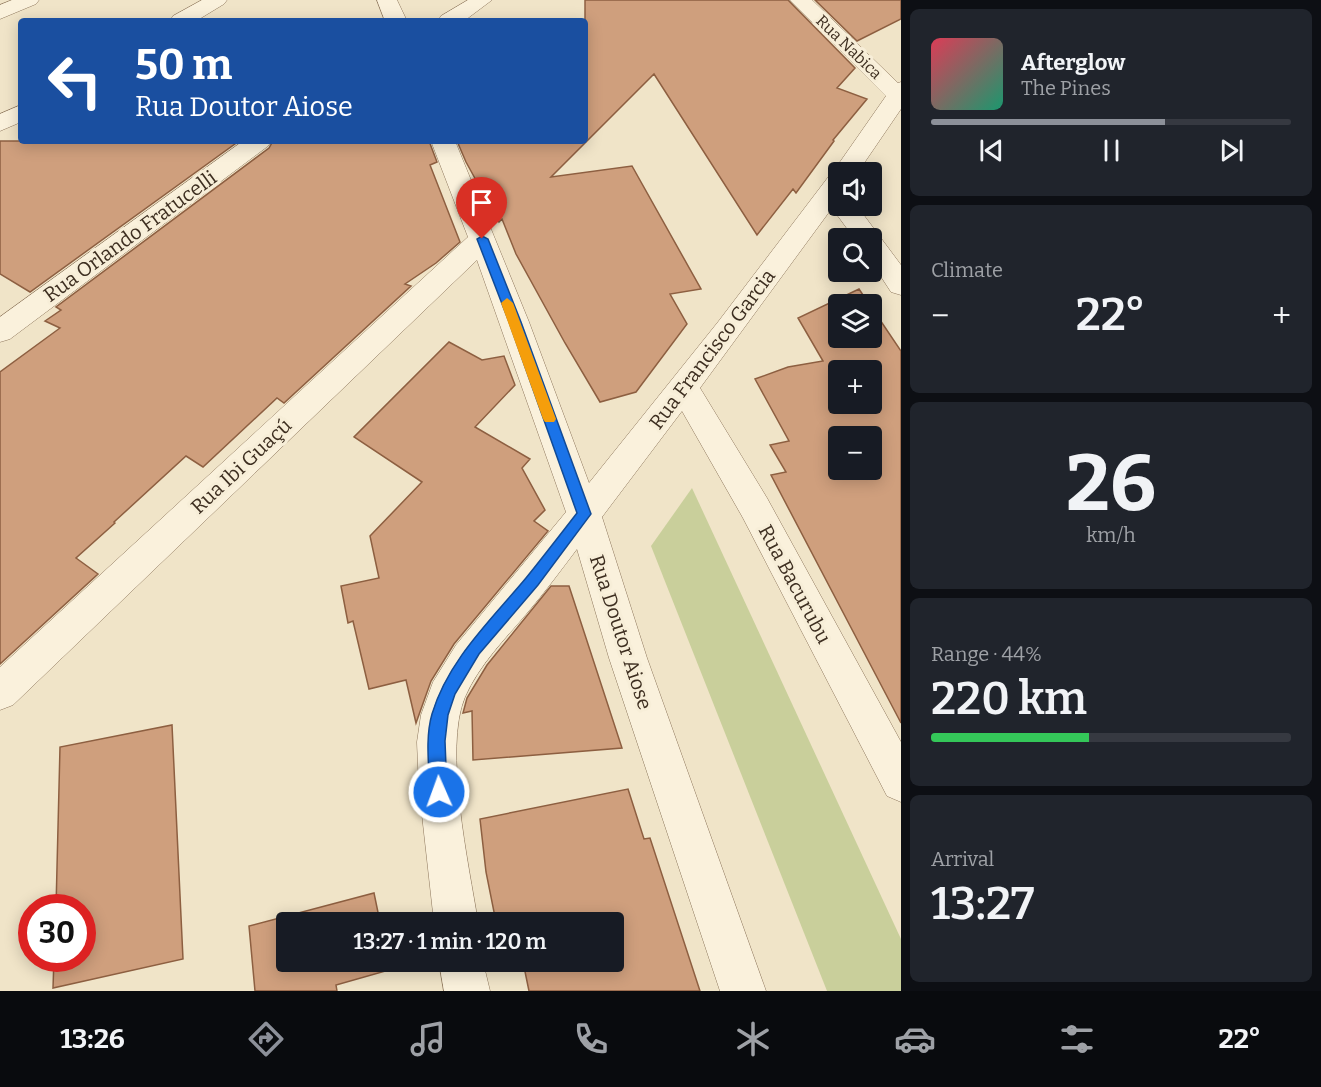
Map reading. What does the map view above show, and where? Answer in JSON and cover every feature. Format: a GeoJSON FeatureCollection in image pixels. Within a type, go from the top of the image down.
{"type":"FeatureCollection","features":[{"type":"Feature","properties":{"kind":"street"},"geometry":{"type":"LineString","coordinates":[[0,13],[29,0]]}},
{"type":"Feature","properties":{"kind":"street"},"geometry":{"type":"LineString","coordinates":[[186,18],[217,0]]}},
{"type":"Feature","properties":{"kind":"street"},"geometry":{"type":"LineString","coordinates":[[387,0],[395,18]]}},
{"type":"Feature","properties":{"kind":"street"},"geometry":{"type":"LineString","coordinates":[[454,18],[483,0]]}},
{"type":"Feature","properties":{"kind":"street","name":"Rua Nabica"},"geometry":{"type":"LineString","coordinates":[[801,0],[899,91]]}},
{"type":"Feature","properties":{"kind":"street","name":"Rua Francisco Garcia"},"geometry":{"type":"LineString","coordinates":[[861,162],[893,118],[899,91]]}},
{"type":"Feature","properties":{"kind":"street"},"geometry":{"type":"LineString","coordinates":[[0,123],[18,114]]}},
{"type":"Feature","properties":{"kind":"street","name":"Rua Orlando Fratucelli"},"geometry":{"type":"LineString","coordinates":[[0,332],[255,144]]}},
{"type":"Feature","properties":{"kind":"street","name":"Rua Doutor Aiose"},"geometry":{"type":"LineString","coordinates":[[444,144],[515,322],[584,514],[628,658],[743,991]]}},
{"type":"Feature","properties":{"kind":"street","name":"Rua Francisco Garcia"},"geometry":{"type":"LineString","coordinates":[[455,912],[439,792],[436,741],[440,715],[449,691],[474,650],[533,580],[828,205]]}},
{"type":"Feature","properties":{"kind":"street","name":"Rua Ibi Guaçú"},"geometry":{"type":"LineString","coordinates":[[0,692],[482,239]]}},
{"type":"Feature","properties":{"kind":"street"},"geometry":{"type":"LineString","coordinates":[[882,258],[901,285]]}},
{"type":"Feature","properties":{"kind":"street","name":"Rua Bacurubu"},"geometry":{"type":"LineString","coordinates":[[684,388],[755,508],[901,782]]}},
{"type":"Feature","properties":{"kind":"street"},"geometry":{"type":"LineString","coordinates":[[463,972],[467,991]]}},
{"type":"Feature","properties":{"kind":"green space"},"geometry":{"type":"Polygon","coordinates":[[[692,488],[901,939],[901,991],[827,991],[651,546],[692,488]]]}},
{"type":"Feature","properties":{"kind":"building"},"geometry":{"type":"Polygon","coordinates":[[[585,0],[788,0],[855,68],[837,88],[867,99],[833,140],[796,193],[793,189],[757,235],[654,74],[588,140],[588,18],[585,18],[585,0]]]}},
{"type":"Feature","properties":{"kind":"building"},"geometry":{"type":"Polygon","coordinates":[[[815,0],[901,0],[901,19],[857,41],[815,0]]]}},
{"type":"Feature","properties":{"kind":"building"},"geometry":{"type":"Polygon","coordinates":[[[0,141],[18,141],[18,144],[235,144],[30,292],[0,274],[0,141]]]}},
{"type":"Feature","properties":{"kind":"building"},"geometry":{"type":"Polygon","coordinates":[[[271,144],[430,144],[437,162],[430,165],[460,242],[436,263],[405,284],[411,286],[284,403],[277,398],[203,467],[186,456],[114,522],[76,558],[98,574],[0,664],[0,372],[60,328],[45,321],[61,310],[56,307],[269,148],[271,144]]]}},
{"type":"Feature","properties":{"kind":"building"},"geometry":{"type":"Polygon","coordinates":[[[458,144],[584,144],[551,177],[632,166],[701,289],[670,294],[687,324],[636,392],[600,402],[516,254],[502,219],[499,222],[458,144]]]}},
{"type":"Feature","properties":{"kind":"building"},"geometry":{"type":"Polygon","coordinates":[[[859,289],[862,294],[848,294],[859,289]]]}},
{"type":"Feature","properties":{"kind":"building"},"geometry":{"type":"Polygon","coordinates":[[[828,304],[828,348],[882,348],[882,323],[901,351],[901,723],[771,475],[786,472],[770,445],[789,441],[755,379],[788,367],[823,361],[798,318],[828,304]]]}},
{"type":"Feature","properties":{"kind":"building"},"geometry":{"type":"Polygon","coordinates":[[[449,342],[482,360],[504,356],[515,385],[475,427],[530,459],[522,468],[545,510],[534,521],[548,531],[454,644],[431,681],[416,723],[406,680],[369,689],[353,621],[348,623],[341,586],[379,578],[370,536],[422,482],[354,437],[449,342]]]}},
{"type":"Feature","properties":{"kind":"building"},"geometry":{"type":"Polygon","coordinates":[[[551,586],[569,586],[622,748],[473,760],[472,711],[463,713],[467,698],[487,665],[551,586]]]}},
{"type":"Feature","properties":{"kind":"building"},"geometry":{"type":"Polygon","coordinates":[[[172,725],[183,959],[53,988],[54,972],[96,972],[96,894],[56,894],[60,747],[172,725]]]}},
{"type":"Feature","properties":{"kind":"building"},"geometry":{"type":"Polygon","coordinates":[[[628,789],[644,839],[650,838],[700,991],[529,991],[525,972],[624,972],[624,912],[494,912],[486,872],[480,819],[628,789]]]}},
{"type":"Feature","properties":{"kind":"building"},"geometry":{"type":"Polygon","coordinates":[[[374,893],[378,912],[302,912],[374,893]]]}},
{"type":"Feature","properties":{"kind":"building"},"geometry":{"type":"Polygon","coordinates":[[[276,919],[276,972],[382,972],[336,985],[337,991],[255,991],[249,926],[276,919]]]}},
{"type":"Feature","properties":{"kind":"slow traffic"},"geometry":{"type":"LineString","coordinates":[[507,303],[549,419]]}},
{"type":"Feature","properties":{"kind":"route"},"geometry":{"type":"LineString","coordinates":[[439,792],[436,741],[440,715],[449,691],[474,650],[533,580],[584,514],[515,322],[482,239]]}}]}
